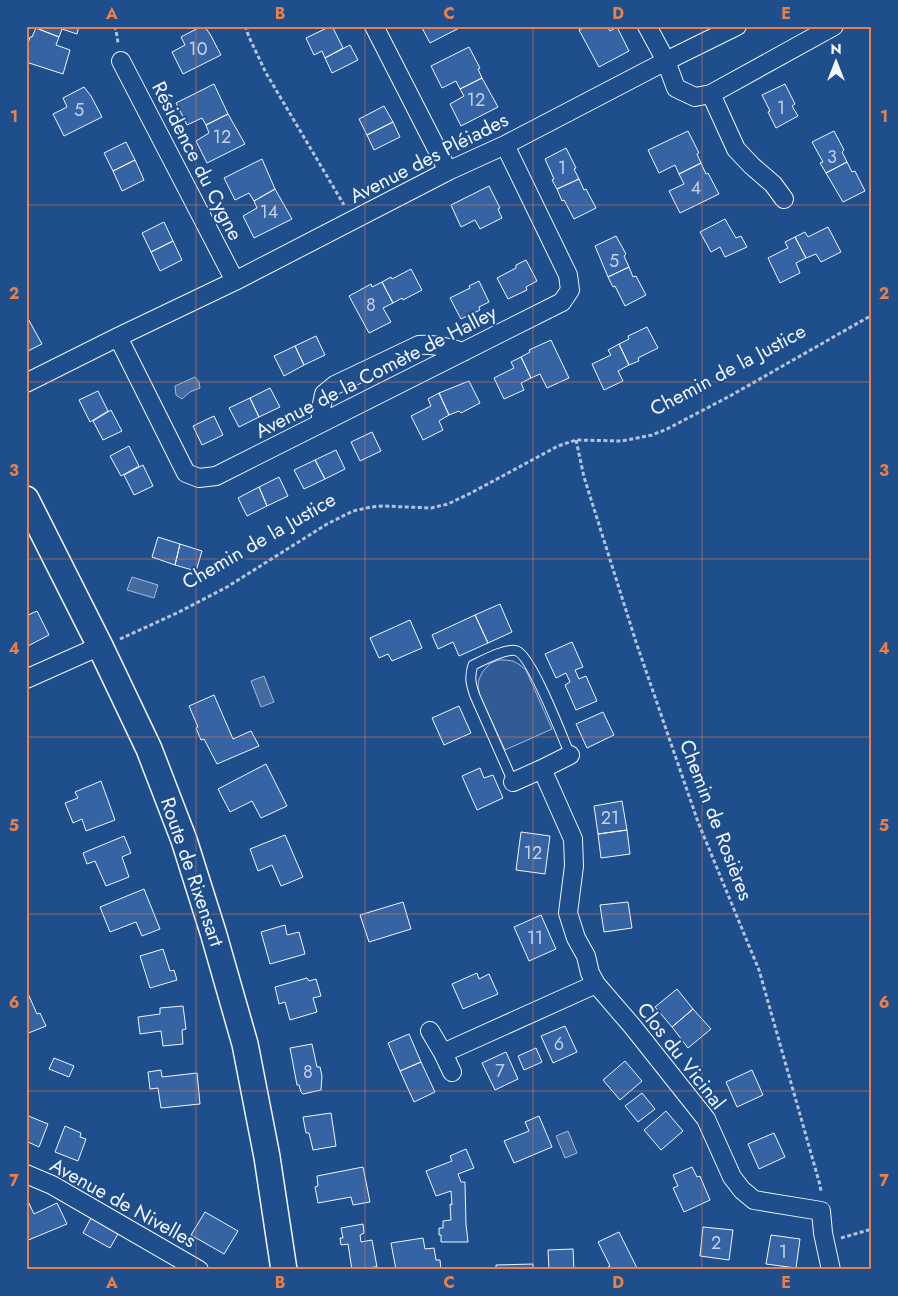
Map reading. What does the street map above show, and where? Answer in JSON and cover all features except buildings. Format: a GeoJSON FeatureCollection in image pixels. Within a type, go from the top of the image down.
{"type":"FeatureCollection","features":[{"type":"Feature","properties":{"kind":"street"},"geometry":{"type":"LineString","coordinates":[[374,26],[448,171]]}},
{"type":"Feature","properties":{"kind":"street"},"geometry":{"type":"LineString","coordinates":[[647,26],[666,61],[676,88],[695,97],[710,94],[828,27]]}},
{"type":"Feature","properties":{"kind":"street","name":"Avenue des Pléiades"},"geometry":{"type":"LineString","coordinates":[[26,383],[235,281],[448,171],[505,145],[737,26]]}},
{"type":"Feature","properties":{"kind":"street","name":"Résidence du Cygne"},"geometry":{"type":"LineString","coordinates":[[121,61],[235,281]]}},
{"type":"Feature","properties":{"kind":"street"},"geometry":{"type":"LineString","coordinates":[[710,94],[736,150],[773,184],[784,199]]}},
{"type":"Feature","properties":{"kind":"street","name":"Avenue de la Comète de Halley"},"geometry":{"type":"LineString","coordinates":[[118,337],[186,473],[199,478],[216,476],[562,302],[570,290],[568,275],[505,145]]}},
{"type":"Feature","properties":{"kind":"street"},"geometry":{"type":"LineString","coordinates":[[321,423],[324,394],[335,385],[419,345],[433,344],[446,346],[463,352]]}},
{"type":"Feature","properties":{"kind":"street","name":"Route de Rixensart"},"geometry":{"type":"LineString","coordinates":[[26,499],[100,646],[149,749],[184,840],[214,932],[245,1044],[268,1157],[284,1270]]}},
{"type":"Feature","properties":{"kind":"street"},"geometry":{"type":"LineString","coordinates":[[26,679],[100,646]]}},
{"type":"Feature","properties":{"kind":"street"},"geometry":{"type":"LineString","coordinates":[[513,782],[570,755]]}},
{"type":"Feature","properties":{"kind":"street","name":"Clos du Vicinal"},"geometry":{"type":"LineString","coordinates":[[542,769],[573,839],[574,866],[568,913],[576,938],[586,956],[590,973],[596,984],[633,1026],[706,1120],[732,1177],[742,1190],[754,1200],[822,1211]]}},
{"type":"Feature","properties":{"kind":"street"},"geometry":{"type":"LineString","coordinates":[[443,1053],[596,984]]}},
{"type":"Feature","properties":{"kind":"street"},"geometry":{"type":"LineString","coordinates":[[430,1031],[452,1072]]}},
{"type":"Feature","properties":{"kind":"street","name":"Avenue de Nivelles"},"geometry":{"type":"LineString","coordinates":[[26,1174],[52,1185],[198,1270]]}},
{"type":"Feature","properties":{"kind":"street"},"geometry":{"type":"LineString","coordinates":[[822,1211],[823,1233],[831,1270]]}},
{"type":"Feature","properties":{"kind":"lane"},"geometry":{"type":"LineString","coordinates":[[513,782],[475,696],[470,673],[473,665],[508,650],[517,651],[525,658],[533,670],[570,755]]}},
{"type":"Feature","properties":{"kind":"path"},"geometry":{"type":"LineString","coordinates":[[245,26],[266,73],[353,220]]}},
{"type":"Feature","properties":{"kind":"path","name":"Chemin de la Justice"},"geometry":{"type":"LineString","coordinates":[[100,646],[124,638],[202,600],[235,582],[327,524],[353,511],[370,506],[431,508],[448,504],[558,446],[576,440],[622,441],[652,435],[730,396],[872,316]]}},
{"type":"Feature","properties":{"kind":"path","name":"Chemin de Rosières"},"geometry":{"type":"LineString","coordinates":[[576,440],[584,477],[636,642],[698,822],[759,970],[820,1185],[822,1211]]}},
{"type":"Feature","properties":{"kind":"path"},"geometry":{"type":"LineString","coordinates":[[826,1243],[872,1229]]}},
{"type":"Feature","properties":{"kind":"shaded area"},"geometry":{"type":"Polygon","coordinates":[[[195,377],[199,382],[200,388],[190,392],[182,399],[176,395],[175,386],[195,377]]]}},
{"type":"Feature","properties":{"kind":"shaded area"},"geometry":{"type":"Polygon","coordinates":[[[132,577],[158,585],[154,598],[127,590],[132,577]]]}},
{"type":"Feature","properties":{"kind":"shaded area"},"geometry":{"type":"Polygon","coordinates":[[[498,660],[513,661],[526,670],[552,729],[505,750],[480,696],[478,686],[483,671],[491,663],[498,660]]]}},
{"type":"Feature","properties":{"kind":"shaded area"},"geometry":{"type":"Polygon","coordinates":[[[264,676],[274,702],[261,707],[251,681],[264,676]]]}},
{"type":"Feature","properties":{"kind":"shaded area"},"geometry":{"type":"Polygon","coordinates":[[[568,1131],[577,1153],[565,1158],[556,1136],[568,1131]]]}}]}
